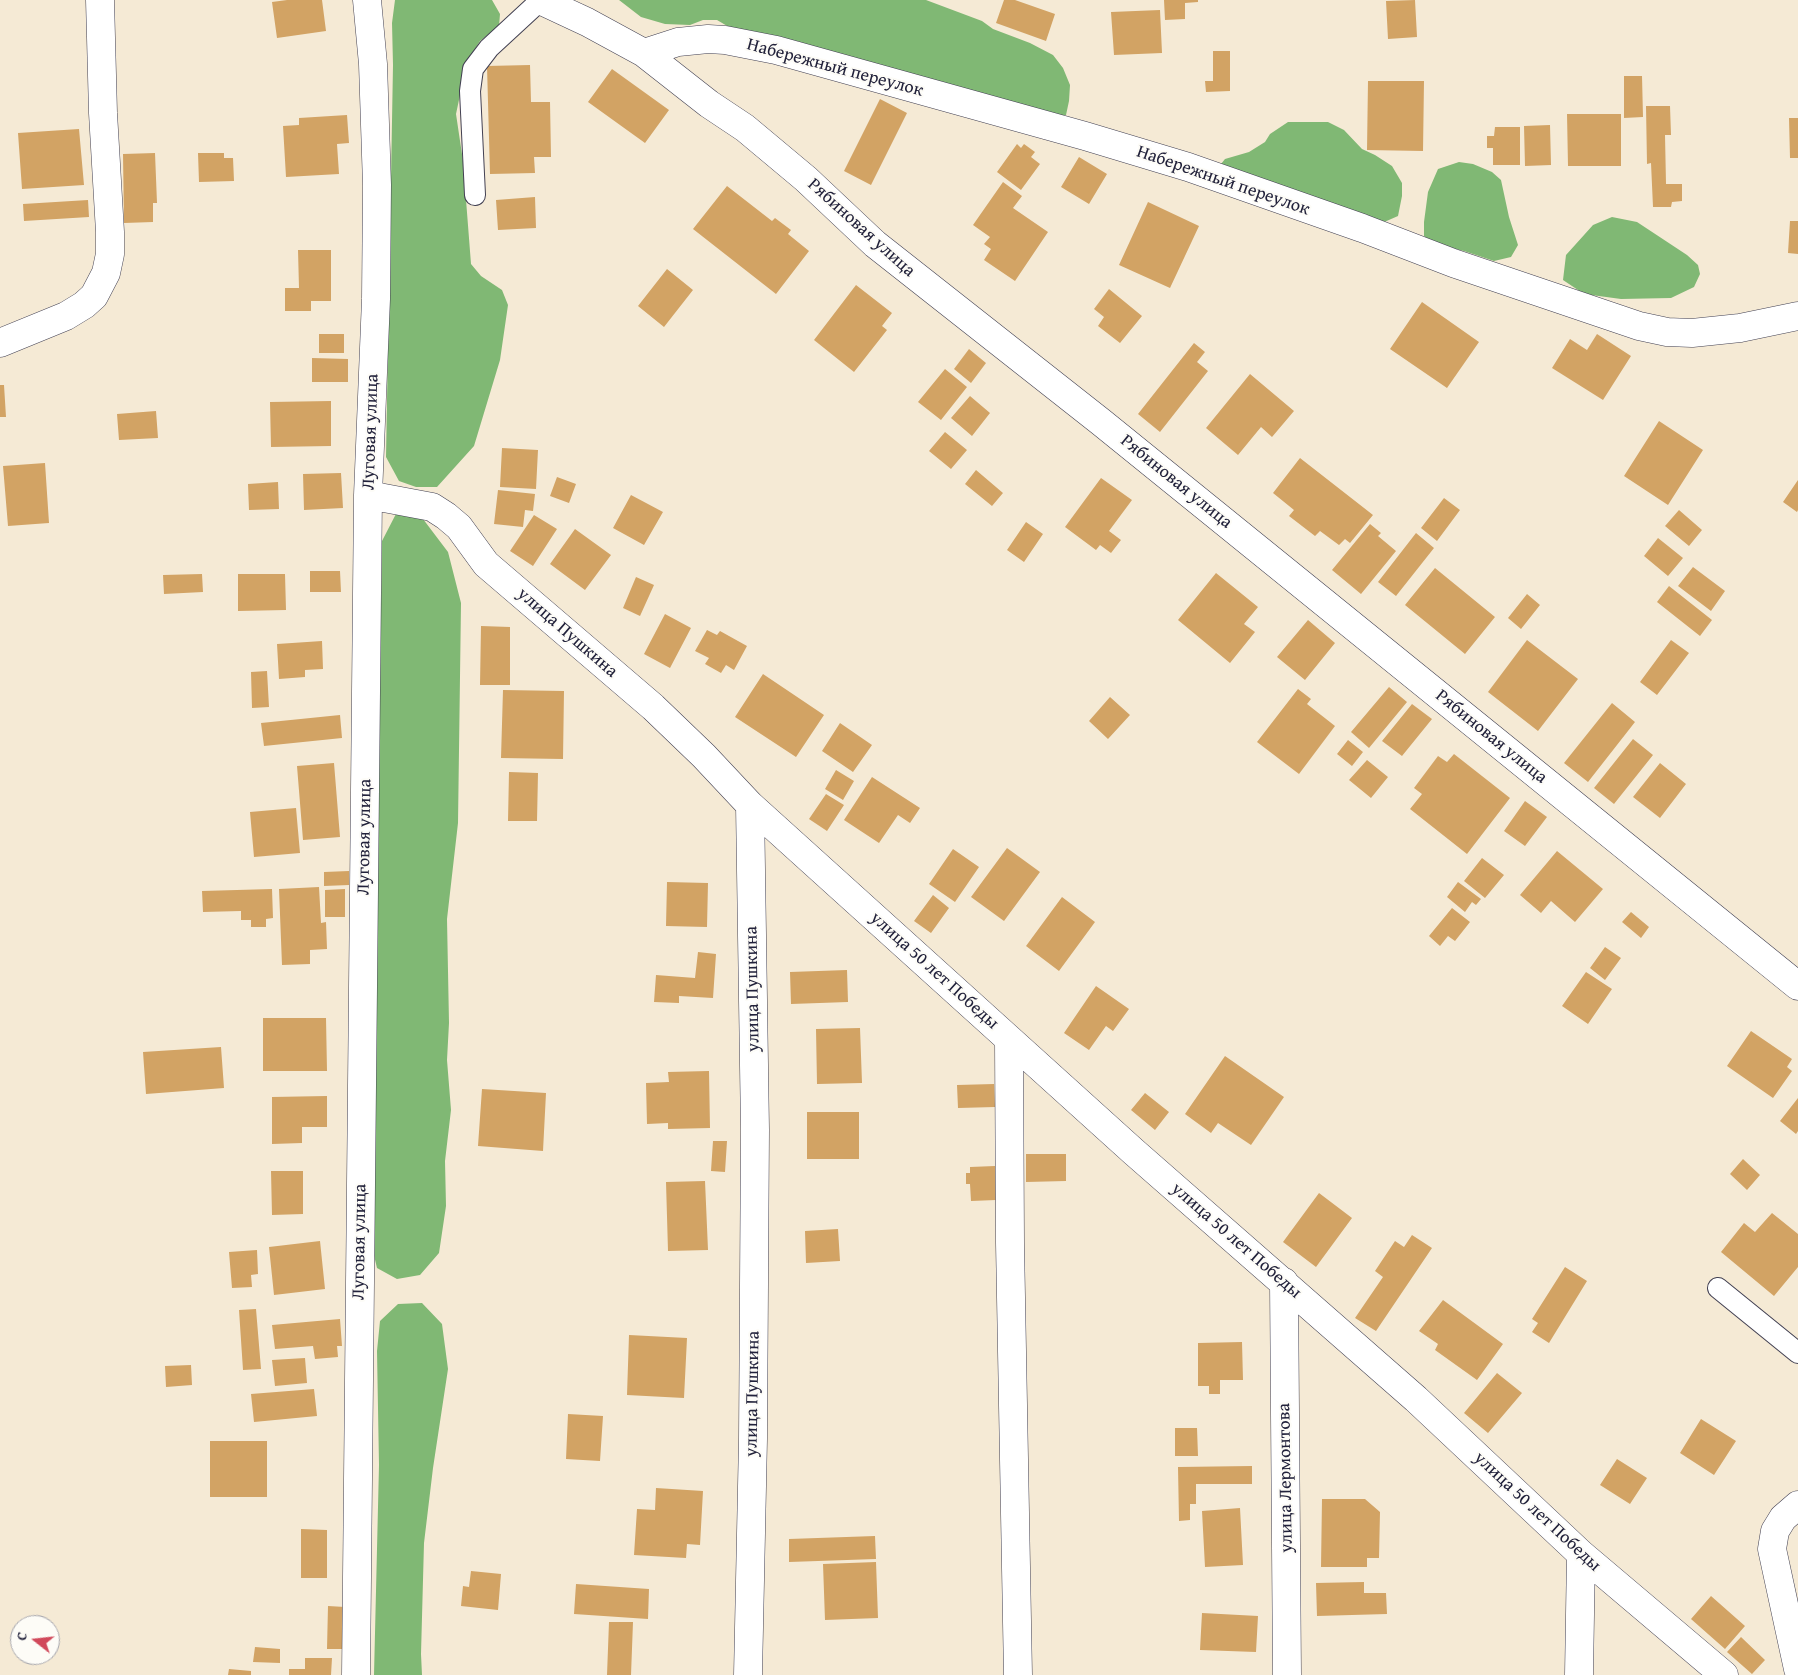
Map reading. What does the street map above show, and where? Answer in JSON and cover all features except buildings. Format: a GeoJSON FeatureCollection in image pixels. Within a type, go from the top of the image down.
{"type":"FeatureCollection","features":[{"type":"Feature","properties":{"kind":"street"},"geometry":{"type":"LineString","coordinates":[[0,343],[66,316],[84,305],[94,296],[102,284],[106,273],[110,254],[110,232],[103,113],[100,0]]}},
{"type":"Feature","properties":{"kind":"street","name":"Луговая улица"},"geometry":{"type":"LineString","coordinates":[[356,1675],[368,496],[376,300],[377,186],[373,64],[367,0]]}},
{"type":"Feature","properties":{"kind":"street","name":"Рябиновая улица"},"geometry":{"type":"LineString","coordinates":[[541,0],[644,53],[709,104],[745,128],[818,190],[875,244],[1101,422],[1798,986]]}},
{"type":"Feature","properties":{"kind":"street","name":"Набережный переулок"},"geometry":{"type":"LineString","coordinates":[[644,53],[678,42],[708,39],[725,40],[776,50],[1085,136],[1188,167],[1362,228],[1453,263],[1639,326],[1668,332],[1692,333],[1740,328],[1798,316]]}},
{"type":"Feature","properties":{"kind":"street","name":"улица Пушкина"},"geometry":{"type":"LineString","coordinates":[[368,496],[432,507],[446,516],[459,527],[486,564],[653,707],[704,756],[750,805],[756,1130],[753,1448],[748,1675]]}},
{"type":"Feature","properties":{"kind":"street","name":"улица 50 лет Победы"},"geometry":{"type":"LineString","coordinates":[[750,805],[1134,1152],[1416,1399],[1581,1554],[1724,1675]]}},
{"type":"Feature","properties":{"kind":"street"},"geometry":{"type":"LineString","coordinates":[[1008,1039],[1018,1675]]}},
{"type":"Feature","properties":{"kind":"street","name":"улица Лермонтова"},"geometry":{"type":"LineString","coordinates":[[1284,1282],[1287,1675]]}},
{"type":"Feature","properties":{"kind":"street"},"geometry":{"type":"LineString","coordinates":[[1798,1505],[1783,1518],[1775,1530],[1772,1549],[1798,1669]]}},
{"type":"Feature","properties":{"kind":"street"},"geometry":{"type":"LineString","coordinates":[[1579,1675],[1581,1554]]}},
{"type":"Feature","properties":{"kind":"lane"},"geometry":{"type":"LineString","coordinates":[[475,195],[470,91],[473,69],[489,48],[541,0]]}},
{"type":"Feature","properties":{"kind":"lane"},"geometry":{"type":"LineString","coordinates":[[1718,1288],[1798,1353]]}},
{"type":"Feature","properties":{"kind":"green space"},"geometry":{"type":"Polygon","coordinates":[[[395,0],[492,0],[500,14],[499,26],[480,41],[467,62],[456,114],[463,161],[471,264],[481,276],[502,290],[508,305],[500,360],[474,446],[437,487],[416,487],[399,481],[386,457],[393,65],[392,23],[395,0]]]}},
{"type":"Feature","properties":{"kind":"green space"},"geometry":{"type":"Polygon","coordinates":[[[619,0],[926,0],[982,21],[993,29],[1030,43],[1053,55],[1063,68],[1070,85],[1066,115],[1052,116],[852,62],[797,41],[771,40],[734,30],[717,20],[703,20],[690,25],[665,24],[641,17],[619,0]]]}},
{"type":"Feature","properties":{"kind":"green space"},"geometry":{"type":"Polygon","coordinates":[[[1288,122],[1328,122],[1344,130],[1362,149],[1392,166],[1402,183],[1402,196],[1398,216],[1382,223],[1221,164],[1225,159],[1249,152],[1265,142],[1270,134],[1288,122]]]}},
{"type":"Feature","properties":{"kind":"green space"},"geometry":{"type":"Polygon","coordinates":[[[1459,162],[1473,164],[1492,172],[1501,180],[1509,217],[1518,245],[1511,257],[1494,261],[1434,244],[1424,236],[1428,192],[1438,169],[1459,162]]]}},
{"type":"Feature","properties":{"kind":"green space"},"geometry":{"type":"Polygon","coordinates":[[[1612,217],[1637,222],[1687,255],[1698,265],[1700,274],[1694,287],[1671,298],[1621,299],[1584,294],[1563,280],[1566,255],[1593,225],[1612,217]]]}},
{"type":"Feature","properties":{"kind":"green space"},"geometry":{"type":"Polygon","coordinates":[[[398,510],[423,519],[448,552],[461,603],[458,823],[447,919],[449,1023],[447,1060],[451,1110],[445,1161],[446,1206],[439,1253],[420,1275],[397,1279],[377,1268],[371,1243],[382,541],[398,510]]]}},
{"type":"Feature","properties":{"kind":"green space"},"geometry":{"type":"Polygon","coordinates":[[[422,1303],[442,1324],[448,1369],[424,1543],[422,1675],[374,1675],[379,1465],[377,1351],[380,1321],[398,1304],[422,1303]]]}}]}
